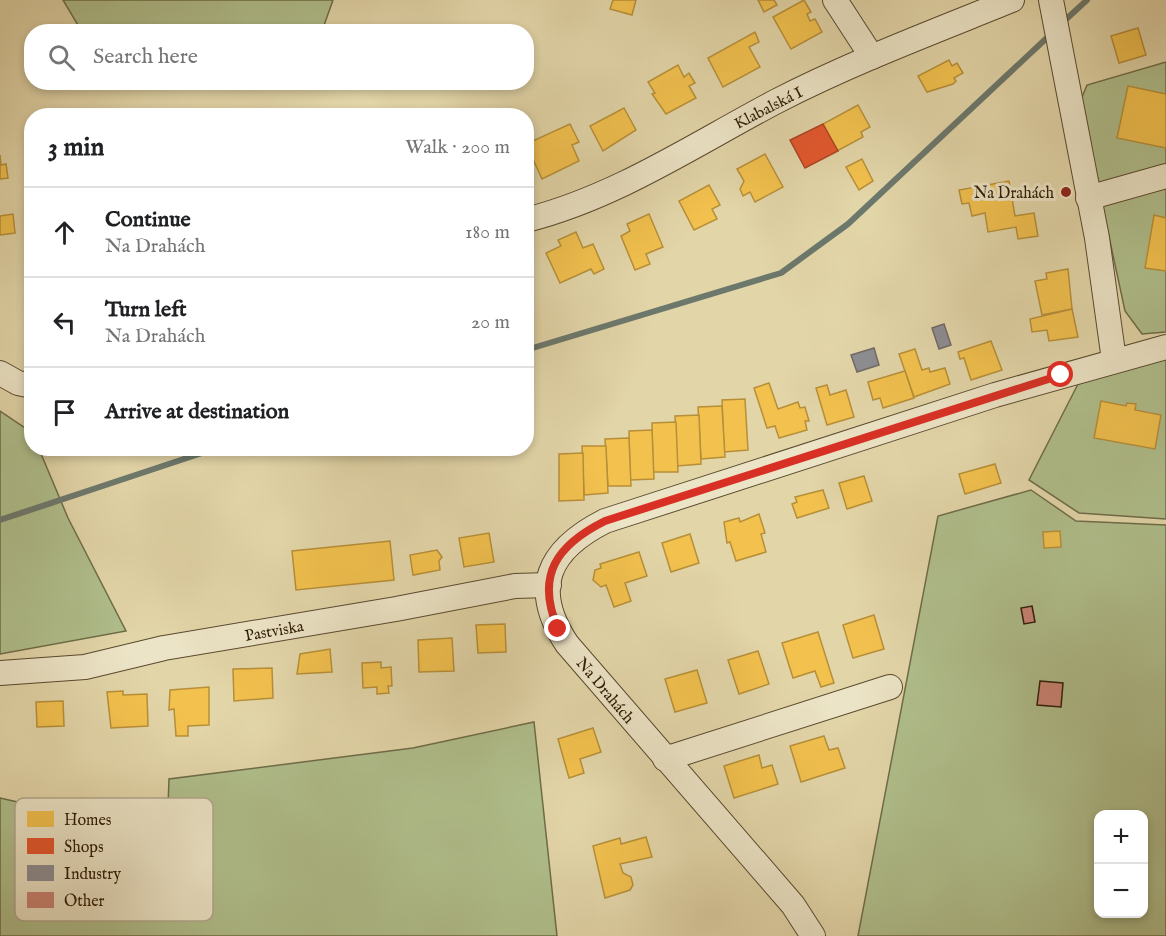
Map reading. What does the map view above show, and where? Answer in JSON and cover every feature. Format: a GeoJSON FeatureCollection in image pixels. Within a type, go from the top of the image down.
{"type":"FeatureCollection","features":[{"type":"Feature","properties":{"kind":"street"},"geometry":{"type":"LineString","coordinates":[[835,0],[872,57]]}},
{"type":"Feature","properties":{"kind":"street","name":"Klabalská I"},"geometry":{"type":"LineString","coordinates":[[534,218],[568,209],[630,181],[779,100],[872,57],[1012,0]]}},
{"type":"Feature","properties":{"kind":"street"},"geometry":{"type":"LineString","coordinates":[[1051,0],[1097,238],[1114,360]]}},
{"type":"Feature","properties":{"kind":"street"},"geometry":{"type":"LineString","coordinates":[[1088,198],[1166,176]]}},
{"type":"Feature","properties":{"kind":"street","name":"Na Drahách"},"geometry":{"type":"LineString","coordinates":[[813,936],[793,905],[567,644],[551,614],[549,585],[551,570],[558,555],[570,542],[605,521],[995,395],[1166,347]]}},
{"type":"Feature","properties":{"kind":"street"},"geometry":{"type":"LineString","coordinates":[[0,373],[24,384]]}},
{"type":"Feature","properties":{"kind":"street","name":"Pastviska"},"geometry":{"type":"LineString","coordinates":[[0,673],[85,667],[164,648],[396,609],[515,586],[549,585]]}},
{"type":"Feature","properties":{"kind":"street"},"geometry":{"type":"LineString","coordinates":[[665,759],[890,687]]}},
{"type":"Feature","properties":{"kind":"green space"},"geometry":{"type":"Polygon","coordinates":[[[63,0],[333,0],[324,24],[77,24],[63,0]]]}},
{"type":"Feature","properties":{"kind":"green space"},"geometry":{"type":"Polygon","coordinates":[[[1166,62],[1166,332],[1142,334],[1125,311],[1080,102],[1087,85],[1166,62]]]}},
{"type":"Feature","properties":{"kind":"green space"},"geometry":{"type":"Polygon","coordinates":[[[1166,357],[1166,519],[1079,513],[1029,480],[1078,384],[1166,357]]]}},
{"type":"Feature","properties":{"kind":"green space"},"geometry":{"type":"Polygon","coordinates":[[[0,411],[24,427],[24,456],[42,456],[68,518],[126,631],[0,654],[0,411]]]}},
{"type":"Feature","properties":{"kind":"green space"},"geometry":{"type":"Polygon","coordinates":[[[1031,490],[1076,521],[1166,525],[1166,936],[858,936],[938,516],[1031,490]]]}},
{"type":"Feature","properties":{"kind":"green space"},"geometry":{"type":"Polygon","coordinates":[[[534,722],[557,936],[0,936],[0,798],[15,801],[15,921],[213,921],[213,798],[168,798],[169,779],[413,748],[534,722]]]}},
{"type":"Feature","properties":{"kind":"building: Homes"},"geometry":{"type":"Polygon","coordinates":[[[613,0],[636,0],[632,15],[610,9],[613,0]]]}},
{"type":"Feature","properties":{"kind":"building: Homes"},"geometry":{"type":"Polygon","coordinates":[[[758,0],[774,0],[777,5],[764,12],[758,0]]]}},
{"type":"Feature","properties":{"kind":"building: Homes"},"geometry":{"type":"Polygon","coordinates":[[[804,0],[811,12],[807,14],[810,21],[815,19],[822,32],[791,49],[773,17],[804,0]]]}},
{"type":"Feature","properties":{"kind":"building: Homes"},"geometry":{"type":"Polygon","coordinates":[[[1138,28],[1146,55],[1119,63],[1111,36],[1138,28]]]}},
{"type":"Feature","properties":{"kind":"building: Homes"},"geometry":{"type":"Polygon","coordinates":[[[755,32],[759,42],[749,47],[760,67],[723,87],[708,58],[755,32]]]}},
{"type":"Feature","properties":{"kind":"building: Homes"},"geometry":{"type":"Polygon","coordinates":[[[949,60],[952,66],[957,63],[963,73],[954,78],[956,81],[953,84],[927,92],[918,76],[949,60]]]}},
{"type":"Feature","properties":{"kind":"building: Homes"},"geometry":{"type":"Polygon","coordinates":[[[678,65],[684,77],[689,73],[695,83],[689,86],[696,98],[666,114],[652,94],[655,93],[648,82],[678,65]]]}},
{"type":"Feature","properties":{"kind":"building: Homes"},"geometry":{"type":"Polygon","coordinates":[[[1128,86],[1166,94],[1166,148],[1117,138],[1128,86]]]}},
{"type":"Feature","properties":{"kind":"building: Homes"},"geometry":{"type":"Polygon","coordinates":[[[858,105],[870,127],[861,132],[863,137],[837,151],[823,124],[858,105]]]}},
{"type":"Feature","properties":{"kind":"building: Homes"},"geometry":{"type":"Polygon","coordinates":[[[624,108],[636,130],[603,151],[590,126],[624,108]]]}},
{"type":"Feature","properties":{"kind":"building: Homes"},"geometry":{"type":"Polygon","coordinates":[[[570,124],[579,142],[572,145],[579,161],[542,179],[534,162],[534,140],[570,124]]]}},
{"type":"Feature","properties":{"kind":"building: Homes"},"geometry":{"type":"Polygon","coordinates":[[[765,154],[783,187],[755,202],[750,192],[743,196],[740,189],[744,181],[737,169],[765,154]]]}},
{"type":"Feature","properties":{"kind":"building: Homes"},"geometry":{"type":"Polygon","coordinates":[[[0,155],[1,165],[6,164],[8,178],[0,179],[0,155]]]}},
{"type":"Feature","properties":{"kind":"building: Homes"},"geometry":{"type":"Polygon","coordinates":[[[862,159],[873,181],[859,190],[846,167],[862,159]]]}},
{"type":"Feature","properties":{"kind":"building: Homes"},"geometry":{"type":"Polygon","coordinates":[[[1009,181],[1015,216],[1034,213],[1038,236],[1018,239],[1016,227],[988,232],[985,213],[972,216],[969,203],[962,204],[959,190],[1009,181]]]}},
{"type":"Feature","properties":{"kind":"building: Homes"},"geometry":{"type":"Polygon","coordinates":[[[709,185],[720,205],[712,209],[717,219],[694,230],[679,201],[709,185]]]}},
{"type":"Feature","properties":{"kind":"building: Homes"},"geometry":{"type":"Polygon","coordinates":[[[13,214],[15,233],[0,235],[0,216],[13,214]]]}},
{"type":"Feature","properties":{"kind":"building: Homes"},"geometry":{"type":"Polygon","coordinates":[[[649,214],[663,247],[646,254],[650,264],[635,270],[621,236],[630,231],[627,224],[649,214]]]}},
{"type":"Feature","properties":{"kind":"building: Homes"},"geometry":{"type":"Polygon","coordinates":[[[1154,215],[1166,218],[1166,271],[1145,268],[1154,215]]]}},
{"type":"Feature","properties":{"kind":"building: Homes"},"geometry":{"type":"Polygon","coordinates":[[[576,232],[583,248],[593,244],[604,269],[594,274],[591,269],[560,283],[546,253],[561,246],[558,240],[576,232]]]}},
{"type":"Feature","properties":{"kind":"building: Homes"},"geometry":{"type":"Polygon","coordinates":[[[1068,269],[1072,309],[1042,315],[1035,281],[1047,279],[1046,273],[1068,269]]]}},
{"type":"Feature","properties":{"kind":"building: Homes"},"geometry":{"type":"Polygon","coordinates":[[[1072,309],[1078,337],[1049,341],[1047,330],[1032,332],[1030,319],[1072,309]]]}},
{"type":"Feature","properties":{"kind":"building: Homes"},"geometry":{"type":"Polygon","coordinates":[[[991,341],[1002,370],[971,380],[964,358],[960,359],[958,352],[991,341]]]}},
{"type":"Feature","properties":{"kind":"building: Homes"},"geometry":{"type":"Polygon","coordinates":[[[915,349],[922,370],[929,368],[930,372],[945,368],[950,384],[914,397],[899,354],[915,349]]]}},
{"type":"Feature","properties":{"kind":"building: Homes"},"geometry":{"type":"Polygon","coordinates":[[[905,371],[914,398],[883,408],[880,398],[873,400],[868,382],[905,371]]]}},
{"type":"Feature","properties":{"kind":"building: Homes"},"geometry":{"type":"Polygon","coordinates":[[[769,383],[778,409],[798,402],[800,408],[805,407],[809,421],[805,421],[807,430],[779,438],[775,426],[767,428],[754,388],[769,383]]]}},
{"type":"Feature","properties":{"kind":"building: Homes"},"geometry":{"type":"Polygon","coordinates":[[[827,385],[830,395],[846,390],[854,417],[827,425],[816,388],[827,385]]]}},
{"type":"Feature","properties":{"kind":"building: Homes"},"geometry":{"type":"Polygon","coordinates":[[[745,399],[748,450],[724,452],[722,400],[745,399]]]}},
{"type":"Feature","properties":{"kind":"building: Homes"},"geometry":{"type":"Polygon","coordinates":[[[1101,401],[1126,406],[1127,403],[1136,404],[1135,410],[1161,415],[1155,449],[1094,438],[1101,401]]]}},
{"type":"Feature","properties":{"kind":"building: Homes"},"geometry":{"type":"Polygon","coordinates":[[[722,406],[725,457],[701,459],[698,407],[722,406]]]}},
{"type":"Feature","properties":{"kind":"building: Homes"},"geometry":{"type":"Polygon","coordinates":[[[699,415],[701,464],[677,466],[675,416],[699,415]]]}},
{"type":"Feature","properties":{"kind":"building: Homes"},"geometry":{"type":"Polygon","coordinates":[[[676,422],[678,472],[653,472],[652,423],[676,422]]]}},
{"type":"Feature","properties":{"kind":"building: Homes"},"geometry":{"type":"Polygon","coordinates":[[[652,430],[654,479],[630,480],[629,431],[652,430]]]}},
{"type":"Feature","properties":{"kind":"building: Homes"},"geometry":{"type":"Polygon","coordinates":[[[629,438],[631,486],[608,486],[605,439],[629,438]]]}},
{"type":"Feature","properties":{"kind":"building: Homes"},"geometry":{"type":"Polygon","coordinates":[[[582,446],[606,446],[608,493],[584,495],[582,446]]]}},
{"type":"Feature","properties":{"kind":"building: Homes"},"geometry":{"type":"Polygon","coordinates":[[[583,453],[584,500],[559,501],[559,454],[583,453]]]}},
{"type":"Feature","properties":{"kind":"building: Homes"},"geometry":{"type":"Polygon","coordinates":[[[995,464],[1001,483],[965,494],[959,474],[995,464]]]}},
{"type":"Feature","properties":{"kind":"building: Homes"},"geometry":{"type":"Polygon","coordinates":[[[864,476],[872,501],[847,509],[839,483],[864,476]]]}},
{"type":"Feature","properties":{"kind":"building: Homes"},"geometry":{"type":"Polygon","coordinates":[[[823,490],[829,508],[797,518],[792,504],[797,502],[795,497],[823,490]]]}},
{"type":"Feature","properties":{"kind":"building: Homes"},"geometry":{"type":"Polygon","coordinates":[[[759,514],[765,533],[761,534],[766,552],[736,561],[730,542],[727,543],[724,522],[739,518],[740,522],[759,514]]]}},
{"type":"Feature","properties":{"kind":"building: Homes"},"geometry":{"type":"Polygon","coordinates":[[[1060,531],[1061,547],[1044,548],[1043,532],[1060,531]]]}},
{"type":"Feature","properties":{"kind":"building: Homes"},"geometry":{"type":"Polygon","coordinates":[[[489,533],[494,562],[464,567],[459,538],[489,533]]]}},
{"type":"Feature","properties":{"kind":"building: Homes"},"geometry":{"type":"Polygon","coordinates":[[[690,534],[699,563],[671,572],[662,543],[690,534]]]}},
{"type":"Feature","properties":{"kind":"building: Homes"},"geometry":{"type":"Polygon","coordinates":[[[390,541],[394,580],[296,590],[292,551],[390,541]]]}},
{"type":"Feature","properties":{"kind":"building: Homes"},"geometry":{"type":"Polygon","coordinates":[[[437,550],[442,557],[439,561],[440,570],[413,575],[410,555],[437,550]]]}},
{"type":"Feature","properties":{"kind":"building: Homes"},"geometry":{"type":"Polygon","coordinates":[[[639,552],[647,576],[625,583],[631,601],[614,607],[606,585],[601,587],[593,580],[595,570],[601,568],[600,564],[639,552]]]}},
{"type":"Feature","properties":{"kind":"building: Homes"},"geometry":{"type":"Polygon","coordinates":[[[874,615],[884,649],[853,658],[843,625],[874,615]]]}},
{"type":"Feature","properties":{"kind":"building: Homes"},"geometry":{"type":"Polygon","coordinates":[[[505,624],[506,652],[478,653],[476,625],[505,624]]]}},
{"type":"Feature","properties":{"kind":"building: Homes"},"geometry":{"type":"Polygon","coordinates":[[[818,632],[834,683],[821,687],[815,671],[793,678],[782,643],[818,632]]]}},
{"type":"Feature","properties":{"kind":"building: Homes"},"geometry":{"type":"Polygon","coordinates":[[[452,638],[454,671],[419,672],[418,640],[452,638]]]}},
{"type":"Feature","properties":{"kind":"building: Homes"},"geometry":{"type":"Polygon","coordinates":[[[330,649],[332,672],[297,674],[300,654],[330,649]]]}},
{"type":"Feature","properties":{"kind":"building: Homes"},"geometry":{"type":"Polygon","coordinates":[[[758,651],[769,684],[739,694],[728,660],[758,651]]]}},
{"type":"Feature","properties":{"kind":"building: Homes"},"geometry":{"type":"Polygon","coordinates":[[[381,662],[381,668],[391,667],[392,686],[388,686],[389,693],[377,694],[377,687],[363,688],[362,663],[381,662]]]}},
{"type":"Feature","properties":{"kind":"building: Homes"},"geometry":{"type":"Polygon","coordinates":[[[272,668],[273,698],[234,701],[233,669],[272,668]]]}},
{"type":"Feature","properties":{"kind":"building: Homes"},"geometry":{"type":"Polygon","coordinates":[[[697,670],[707,703],[675,712],[665,679],[697,670]]]}},
{"type":"Feature","properties":{"kind":"building: Homes"},"geometry":{"type":"Polygon","coordinates":[[[209,687],[209,725],[188,726],[188,736],[176,736],[174,709],[169,710],[170,690],[209,687]]]}},
{"type":"Feature","properties":{"kind":"building: Homes"},"geometry":{"type":"Polygon","coordinates":[[[123,691],[123,695],[147,694],[148,726],[111,728],[107,692],[123,691]]]}},
{"type":"Feature","properties":{"kind":"building: Homes"},"geometry":{"type":"Polygon","coordinates":[[[63,701],[64,726],[37,727],[36,702],[63,701]]]}},
{"type":"Feature","properties":{"kind":"building: Homes"},"geometry":{"type":"Polygon","coordinates":[[[593,728],[601,752],[580,759],[584,773],[569,778],[558,739],[593,728]]]}},
{"type":"Feature","properties":{"kind":"building: Homes"},"geometry":{"type":"Polygon","coordinates":[[[824,736],[829,750],[838,748],[845,768],[801,782],[790,746],[824,736]]]}},
{"type":"Feature","properties":{"kind":"building: Homes"},"geometry":{"type":"Polygon","coordinates":[[[759,755],[762,768],[772,765],[778,784],[734,798],[724,766],[759,755]]]}},
{"type":"Feature","properties":{"kind":"building: Homes"},"geometry":{"type":"Polygon","coordinates":[[[646,837],[652,857],[620,864],[623,873],[631,877],[633,885],[630,890],[605,898],[593,846],[620,838],[621,844],[646,837]]]}},
{"type":"Feature","properties":{"kind":"building: Shops"},"geometry":{"type":"Polygon","coordinates":[[[823,124],[838,151],[805,168],[790,140],[823,124]]]}},
{"type":"Feature","properties":{"kind":"building: Industry"},"geometry":{"type":"Polygon","coordinates":[[[944,324],[951,345],[939,349],[932,328],[944,324]]]}},
{"type":"Feature","properties":{"kind":"building: Industry"},"geometry":{"type":"Polygon","coordinates":[[[874,348],[879,365],[857,372],[851,355],[874,348]]]}},
{"type":"Feature","properties":{"kind":"building: Other"},"geometry":{"type":"Polygon","coordinates":[[[1032,606],[1035,622],[1024,624],[1021,608],[1032,606]]]}},
{"type":"Feature","properties":{"kind":"building: Other"},"geometry":{"type":"Polygon","coordinates":[[[1040,681],[1063,683],[1061,707],[1037,705],[1040,681]]]}},
{"type":"Feature","properties":{"kind":"waterway"},"geometry":{"type":"LineString","coordinates":[[1062,23],[1087,0]]}},
{"type":"Feature","properties":{"kind":"waterway"},"geometry":{"type":"LineString","coordinates":[[534,348],[781,273],[848,224],[1051,34]]}},
{"type":"Feature","properties":{"kind":"waterway"},"geometry":{"type":"LineString","coordinates":[[0,520],[193,456]]}},
{"type":"Feature","properties":{"kind":"place","name":"Na Drahách"},"geometry":{"type":"Point","coordinates":[1066,192]}},
{"type":"Feature","properties":{"kind":"route"},"geometry":{"type":"LineString","coordinates":[[558,629],[549,603],[551,570],[558,555],[585,531],[605,521],[1061,375]]}}]}
